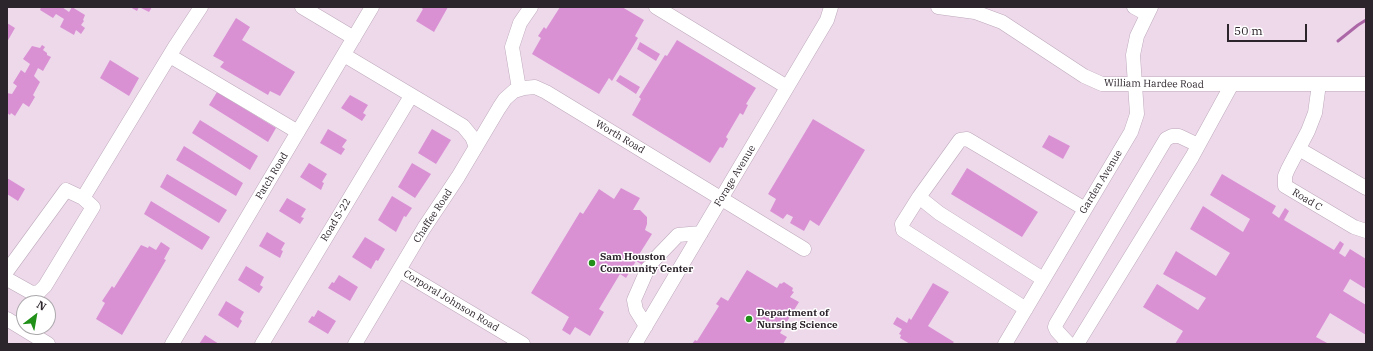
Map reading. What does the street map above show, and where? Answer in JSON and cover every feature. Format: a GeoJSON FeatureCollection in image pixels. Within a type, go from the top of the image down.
{"type":"FeatureCollection","features":[{"type":"Feature","properties":{"kind":"street"},"geometry":{"type":"LineString","coordinates":[[83,198],[201,7]]}},
{"type":"Feature","properties":{"kind":"street"},"geometry":{"type":"LineString","coordinates":[[302,7],[354,38]]}},
{"type":"Feature","properties":{"kind":"street","name":"Patch Road"},"geometry":{"type":"LineString","coordinates":[[172,344],[372,7]]}},
{"type":"Feature","properties":{"kind":"street"},"geometry":{"type":"LineString","coordinates":[[517,90],[512,47],[520,22],[531,7]]}},
{"type":"Feature","properties":{"kind":"street"},"geometry":{"type":"LineString","coordinates":[[656,7],[787,87]]}},
{"type":"Feature","properties":{"kind":"street","name":"Forage Avenue"},"geometry":{"type":"LineString","coordinates":[[635,344],[827,20],[831,7]]}},
{"type":"Feature","properties":{"kind":"street","name":"William Hardee Road"},"geometry":{"type":"LineString","coordinates":[[938,7],[975,12],[1002,22],[1084,76],[1102,84],[1366,84]]}},
{"type":"Feature","properties":{"kind":"street"},"geometry":{"type":"LineString","coordinates":[[1134,7],[1149,11]]}},
{"type":"Feature","properties":{"kind":"street","name":"Garden Avenue"},"geometry":{"type":"LineString","coordinates":[[1005,344],[1131,132],[1137,114],[1133,55],[1137,36],[1149,11]]}},
{"type":"Feature","properties":{"kind":"street"},"geometry":{"type":"LineString","coordinates":[[344,55],[462,126],[472,137],[476,147]]}},
{"type":"Feature","properties":{"kind":"street"},"geometry":{"type":"LineString","coordinates":[[170,56],[298,132]]}},
{"type":"Feature","properties":{"kind":"street"},"geometry":{"type":"LineString","coordinates":[[1076,344],[1198,146],[1232,84]]}},
{"type":"Feature","properties":{"kind":"street"},"geometry":{"type":"LineString","coordinates":[[1319,84],[1315,113],[1299,149],[1366,188]]}},
{"type":"Feature","properties":{"kind":"street","name":"Worth Road"},"geometry":{"type":"LineString","coordinates":[[517,90],[535,87],[546,92],[804,249]]}},
{"type":"Feature","properties":{"kind":"street","name":"Chaffee Road"},"geometry":{"type":"LineString","coordinates":[[355,344],[499,108],[505,99],[517,90]]}},
{"type":"Feature","properties":{"kind":"street","name":"Road S-22"},"geometry":{"type":"LineString","coordinates":[[262,344],[411,96]]}},
{"type":"Feature","properties":{"kind":"street"},"geometry":{"type":"LineString","coordinates":[[1069,344],[1057,331],[1055,327],[1056,324],[1166,139],[1172,136],[1179,136],[1198,146]]}},
{"type":"Feature","properties":{"kind":"street"},"geometry":{"type":"LineString","coordinates":[[1026,309],[903,230],[902,224],[960,140],[967,139],[1085,209]]}},
{"type":"Feature","properties":{"kind":"street","name":"Road C"},"geometry":{"type":"LineString","coordinates":[[1299,149],[1285,176],[1285,186],[1354,227],[1366,231]]}},
{"type":"Feature","properties":{"kind":"street"},"geometry":{"type":"LineString","coordinates":[[7,272],[66,190],[83,198],[93,207],[45,286],[39,292],[32,293],[7,279]]}},
{"type":"Feature","properties":{"kind":"street"},"geometry":{"type":"LineString","coordinates":[[920,197],[939,213],[1043,279]]}},
{"type":"Feature","properties":{"kind":"street"},"geometry":{"type":"LineString","coordinates":[[646,326],[636,310],[634,300],[651,264],[678,235],[701,233]]}},
{"type":"Feature","properties":{"kind":"street","name":"Corporal Johnson Road"},"geometry":{"type":"LineString","coordinates":[[400,270],[523,344]]}},
{"type":"Feature","properties":{"kind":"street"},"geometry":{"type":"LineString","coordinates":[[7,319],[48,344]]}},
{"type":"Feature","properties":{"kind":"building"},"geometry":{"type":"Polygon","coordinates":[[[41,7],[62,7],[69,12],[72,7],[85,15],[84,21],[81,25],[85,28],[81,34],[76,30],[74,35],[60,27],[64,19],[56,14],[53,18],[40,10],[41,7]]]}},
{"type":"Feature","properties":{"kind":"building"},"geometry":{"type":"Polygon","coordinates":[[[130,7],[139,7],[137,11],[130,7]]]}},
{"type":"Feature","properties":{"kind":"building"},"geometry":{"type":"Polygon","coordinates":[[[139,7],[152,7],[149,12],[139,7]]]}},
{"type":"Feature","properties":{"kind":"building"},"geometry":{"type":"Polygon","coordinates":[[[420,7],[448,7],[434,32],[416,21],[423,9],[420,7]]]}},
{"type":"Feature","properties":{"kind":"building"},"geometry":{"type":"Polygon","coordinates":[[[560,7],[622,7],[644,20],[635,36],[638,38],[612,81],[609,78],[599,94],[532,54],[541,38],[538,36],[544,27],[546,29],[560,7]]]}},
{"type":"Feature","properties":{"kind":"building"},"geometry":{"type":"Polygon","coordinates":[[[236,18],[250,27],[242,40],[295,72],[280,96],[270,91],[268,95],[220,67],[224,62],[213,56],[236,18]]]}},
{"type":"Feature","properties":{"kind":"building"},"geometry":{"type":"Polygon","coordinates":[[[7,23],[15,28],[7,42],[7,23]]]}},
{"type":"Feature","properties":{"kind":"building"},"geometry":{"type":"Polygon","coordinates":[[[677,40],[756,88],[746,104],[748,105],[743,115],[740,113],[726,137],[728,139],[723,148],[720,147],[710,163],[632,115],[641,99],[639,97],[665,55],[667,56],[677,40]]]}},
{"type":"Feature","properties":{"kind":"building"},"geometry":{"type":"Polygon","coordinates":[[[640,42],[660,54],[656,61],[637,49],[640,42]]]}},
{"type":"Feature","properties":{"kind":"building"},"geometry":{"type":"Polygon","coordinates":[[[42,45],[45,47],[43,50],[51,57],[43,71],[38,68],[34,76],[40,82],[33,95],[35,97],[29,107],[23,103],[15,116],[11,113],[10,115],[7,113],[7,93],[12,94],[17,86],[13,83],[21,70],[25,73],[30,64],[23,59],[32,46],[40,48],[42,45]]]}},
{"type":"Feature","properties":{"kind":"building"},"geometry":{"type":"Polygon","coordinates":[[[110,60],[139,78],[129,96],[100,78],[110,60]]]}},
{"type":"Feature","properties":{"kind":"building"},"geometry":{"type":"Polygon","coordinates":[[[620,75],[640,87],[636,94],[616,81],[620,75]]]}},
{"type":"Feature","properties":{"kind":"building"},"geometry":{"type":"Polygon","coordinates":[[[217,92],[276,128],[268,142],[209,105],[217,92]]]}},
{"type":"Feature","properties":{"kind":"building"},"geometry":{"type":"Polygon","coordinates":[[[350,95],[368,105],[363,113],[366,115],[362,121],[341,108],[350,95]]]}},
{"type":"Feature","properties":{"kind":"building"},"geometry":{"type":"Polygon","coordinates":[[[813,119],[865,150],[819,226],[810,220],[804,231],[790,223],[793,217],[787,214],[783,219],[770,211],[776,199],[768,194],[813,119]]]}},
{"type":"Feature","properties":{"kind":"building"},"geometry":{"type":"Polygon","coordinates":[[[200,120],[258,156],[250,170],[192,133],[200,120]]]}},
{"type":"Feature","properties":{"kind":"building"},"geometry":{"type":"Polygon","coordinates":[[[328,129],[347,140],[342,147],[345,149],[341,155],[320,143],[328,129]]]}},
{"type":"Feature","properties":{"kind":"building"},"geometry":{"type":"Polygon","coordinates":[[[432,129],[451,140],[436,164],[418,153],[432,129]]]}},
{"type":"Feature","properties":{"kind":"building"},"geometry":{"type":"Polygon","coordinates":[[[1049,135],[1070,146],[1063,159],[1042,147],[1049,135]]]}},
{"type":"Feature","properties":{"kind":"building"},"geometry":{"type":"Polygon","coordinates":[[[184,146],[243,183],[236,196],[176,160],[184,146]]]}},
{"type":"Feature","properties":{"kind":"building"},"geometry":{"type":"Polygon","coordinates":[[[309,163],[327,174],[322,182],[324,183],[321,190],[300,177],[309,163]]]}},
{"type":"Feature","properties":{"kind":"building"},"geometry":{"type":"Polygon","coordinates":[[[412,163],[431,174],[415,198],[398,187],[412,163]]]}},
{"type":"Feature","properties":{"kind":"building"},"geometry":{"type":"Polygon","coordinates":[[[967,168],[1038,212],[1022,237],[951,194],[967,168]]]}},
{"type":"Feature","properties":{"kind":"building"},"geometry":{"type":"Polygon","coordinates":[[[167,174],[227,210],[219,223],[160,187],[167,174]]]}},
{"type":"Feature","properties":{"kind":"building"},"geometry":{"type":"Polygon","coordinates":[[[1222,174],[1276,206],[1272,213],[1279,218],[1285,208],[1289,211],[1284,220],[1334,250],[1340,241],[1344,244],[1339,253],[1345,257],[1350,249],[1366,259],[1366,289],[1350,279],[1343,291],[1366,305],[1366,335],[1330,313],[1316,337],[1329,344],[1175,344],[1183,331],[1143,307],[1157,284],[1198,310],[1206,298],[1163,274],[1176,251],[1216,276],[1230,253],[1190,229],[1203,206],[1243,232],[1250,219],[1210,195],[1222,174]]]}},
{"type":"Feature","properties":{"kind":"building"},"geometry":{"type":"Polygon","coordinates":[[[7,178],[25,189],[18,201],[7,194],[7,178]]]}},
{"type":"Feature","properties":{"kind":"building","name":"Sam Houston Community Center"},"geometry":{"type":"Polygon","coordinates":[[[621,188],[640,198],[633,210],[640,210],[647,217],[645,230],[652,234],[640,253],[661,266],[656,273],[636,261],[626,278],[620,274],[599,309],[604,312],[590,336],[575,327],[570,335],[562,330],[569,317],[531,293],[580,212],[583,214],[599,189],[614,199],[621,188]]]}},
{"type":"Feature","properties":{"kind":"building"},"geometry":{"type":"Polygon","coordinates":[[[392,196],[412,208],[406,217],[404,216],[396,232],[378,220],[392,196]]]}},
{"type":"Feature","properties":{"kind":"building"},"geometry":{"type":"Polygon","coordinates":[[[287,198],[306,209],[301,217],[304,218],[300,224],[279,211],[287,198]]]}},
{"type":"Feature","properties":{"kind":"building"},"geometry":{"type":"Polygon","coordinates":[[[151,201],[210,237],[202,250],[144,214],[151,201]]]}},
{"type":"Feature","properties":{"kind":"building"},"geometry":{"type":"Polygon","coordinates":[[[267,232],[285,243],[281,250],[283,251],[280,258],[259,246],[267,232]]]}},
{"type":"Feature","properties":{"kind":"building"},"geometry":{"type":"Polygon","coordinates":[[[365,237],[385,249],[371,269],[352,257],[365,237]]]}},
{"type":"Feature","properties":{"kind":"building"},"geometry":{"type":"Polygon","coordinates":[[[161,242],[170,248],[164,259],[166,260],[122,335],[96,319],[105,303],[102,301],[112,286],[114,288],[141,245],[148,248],[149,246],[156,250],[161,242]]]}},
{"type":"Feature","properties":{"kind":"building"},"geometry":{"type":"Polygon","coordinates":[[[246,266],[264,277],[260,285],[263,287],[259,293],[238,280],[246,266]]]}},
{"type":"Feature","properties":{"kind":"building","name":"Department of Nursing Science"},"geometry":{"type":"Polygon","coordinates":[[[747,270],[777,288],[780,283],[781,284],[784,282],[793,288],[792,291],[794,292],[790,297],[799,302],[780,333],[787,337],[783,344],[692,344],[695,340],[697,341],[719,306],[716,304],[721,297],[728,301],[747,270]]]}},
{"type":"Feature","properties":{"kind":"building"},"geometry":{"type":"Polygon","coordinates":[[[339,275],[358,287],[350,301],[328,288],[332,282],[334,283],[339,275]]]}},
{"type":"Feature","properties":{"kind":"building"},"geometry":{"type":"Polygon","coordinates":[[[933,283],[949,292],[928,326],[954,342],[952,344],[910,344],[900,338],[901,335],[899,334],[902,329],[893,324],[897,317],[907,323],[909,318],[911,320],[933,283]]]}},
{"type":"Feature","properties":{"kind":"building"},"geometry":{"type":"Polygon","coordinates":[[[226,301],[244,312],[240,319],[242,321],[238,328],[218,315],[226,301]]]}},
{"type":"Feature","properties":{"kind":"building"},"geometry":{"type":"Polygon","coordinates":[[[318,310],[336,321],[328,334],[308,322],[312,316],[314,317],[318,310]]]}},
{"type":"Feature","properties":{"kind":"building"},"geometry":{"type":"Polygon","coordinates":[[[205,335],[219,344],[199,344],[205,335]]]}},
{"type":"Feature","properties":{"kind":"waterway"},"geometry":{"type":"LineString","coordinates":[[1338,41],[1366,20]]}},
{"type":"Feature","properties":{"kind":"place","name":"Sam Houston Community Center"},"geometry":{"type":"Point","coordinates":[592,263]}},
{"type":"Feature","properties":{"kind":"place","name":"Department of Nursing Science"},"geometry":{"type":"Point","coordinates":[749,319]}}]}
